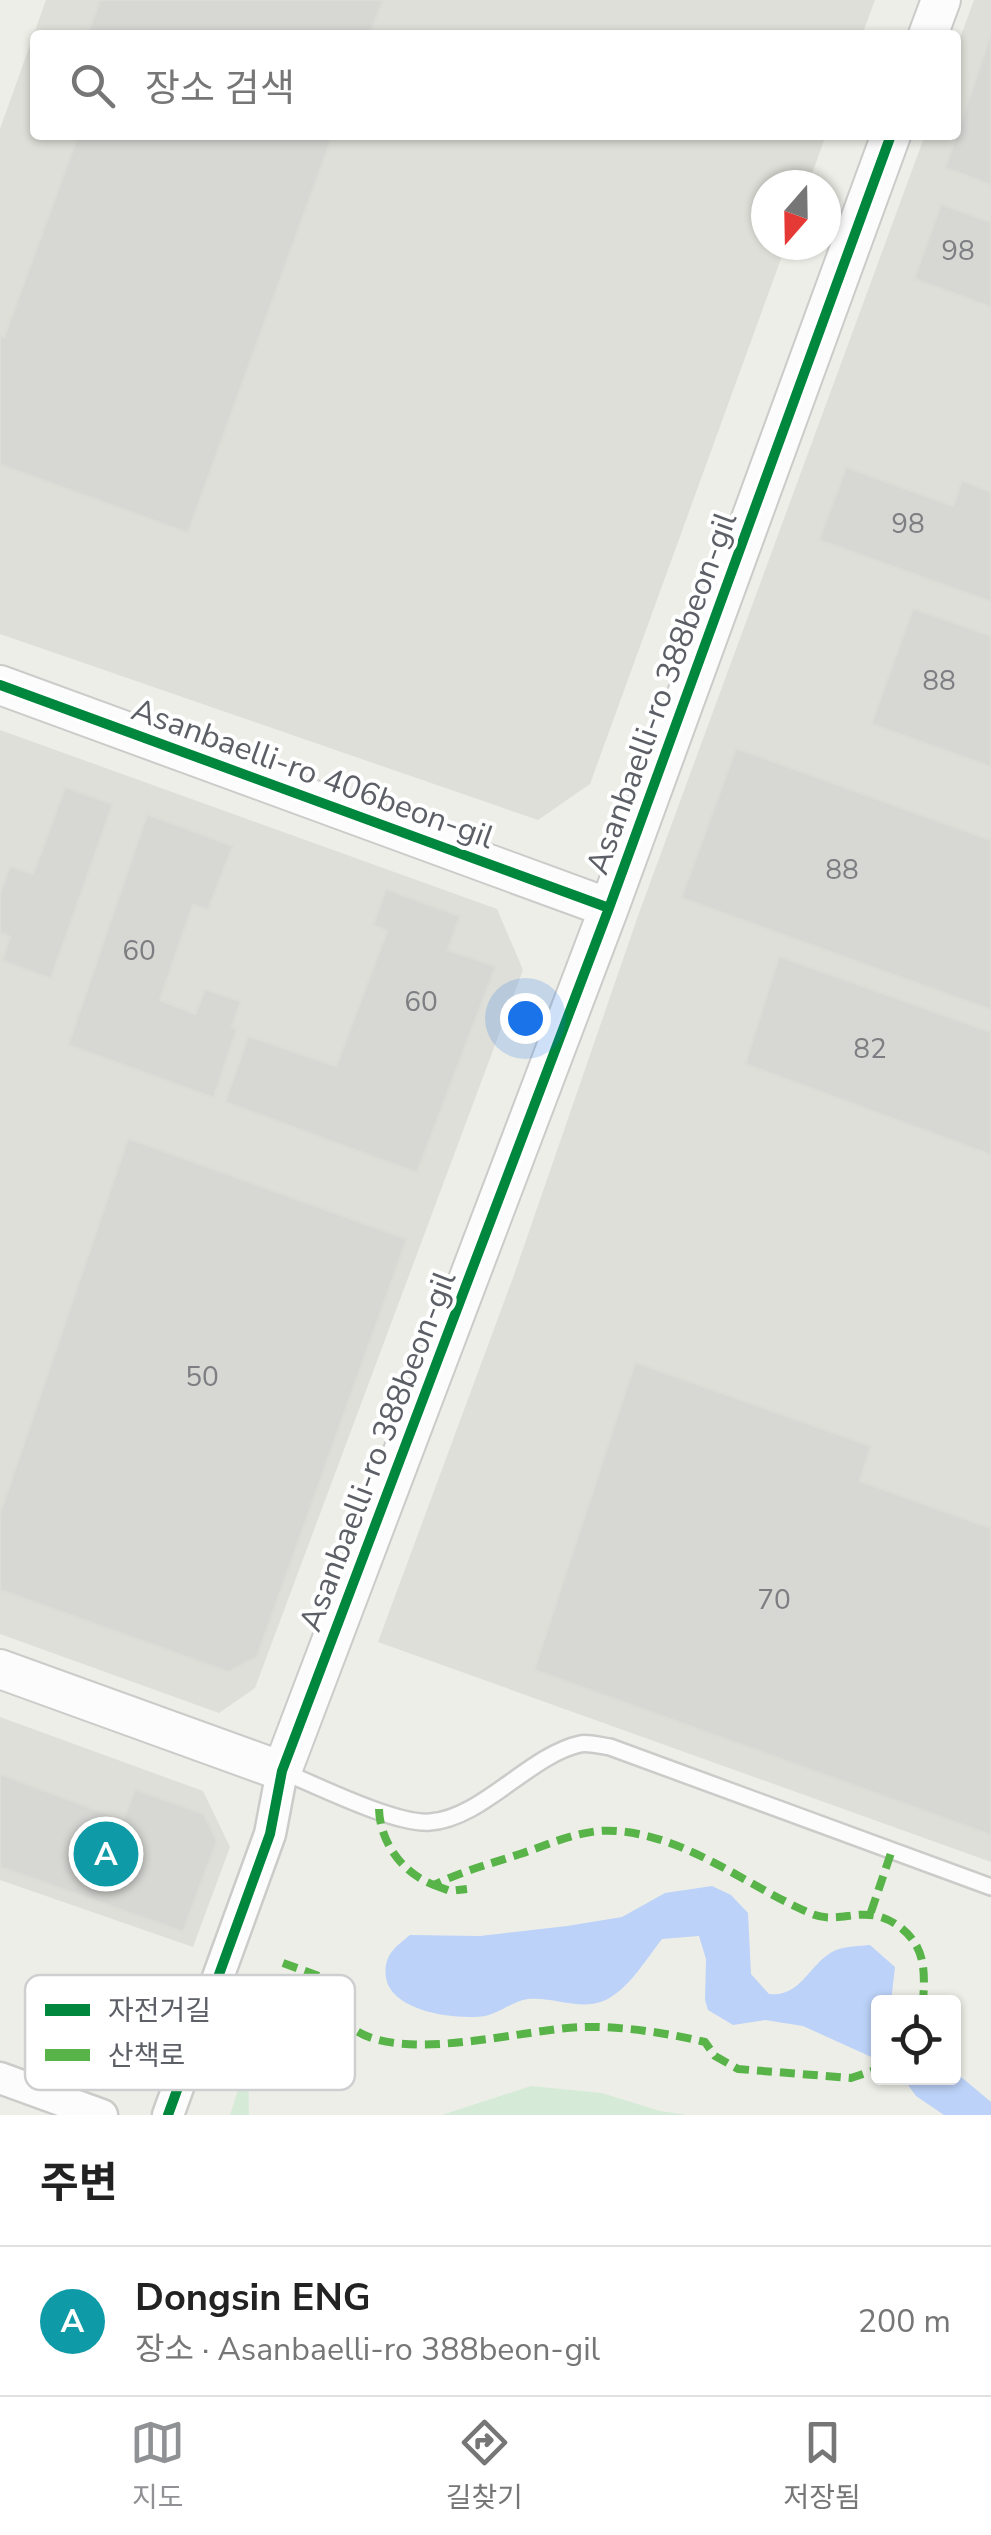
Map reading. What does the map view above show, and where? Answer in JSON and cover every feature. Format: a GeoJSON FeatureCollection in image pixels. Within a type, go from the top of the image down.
{"type":"FeatureCollection","features":[{"type":"Feature","properties":{"kind":"street"},"geometry":{"type":"LineString","coordinates":[[930,30],[941,0]]}},
{"type":"Feature","properties":{"kind":"street","name":"Asanbaelli-ro 388beon-gil"},"geometry":{"type":"LineString","coordinates":[[282,1771],[609,908],[889,140]]}},
{"type":"Feature","properties":{"kind":"street","name":"Asanbaelli-ro 406beon-gil"},"geometry":{"type":"LineString","coordinates":[[0,685],[609,908]]}},
{"type":"Feature","properties":{"kind":"street"},"geometry":{"type":"LineString","coordinates":[[0,1669],[282,1771],[270,1834],[219,1975]]}},
{"type":"Feature","properties":{"kind":"street"},"geometry":{"type":"LineString","coordinates":[[0,2078],[25,2087]]}},
{"type":"Feature","properties":{"kind":"street"},"geometry":{"type":"LineString","coordinates":[[33,2090],[102,2115]]}},
{"type":"Feature","properties":{"kind":"street"},"geometry":{"type":"LineString","coordinates":[[168,2115],[177,2090]]}},
{"type":"Feature","properties":{"kind":"lane"},"geometry":{"type":"LineString","coordinates":[[282,1771],[379,1809],[430,1822],[471,1809],[540,1762],[581,1744],[610,1747],[991,1887]]}},
{"type":"Feature","properties":{"kind":"shaded area"},"geometry":{"type":"Polygon","coordinates":[[[46,0],[875,0],[864,30],[35,30],[46,0]]]}},
{"type":"Feature","properties":{"kind":"shaded area"},"geometry":{"type":"Polygon","coordinates":[[[974,0],[991,0],[991,1862],[378,1642],[514,1275],[639,913],[923,140],[961,140],[961,35],[974,0]]]}},
{"type":"Feature","properties":{"kind":"shaded area"},"geometry":{"type":"Polygon","coordinates":[[[30,45],[30,140],[824,140],[813,170],[751,170],[751,260],[781,260],[590,784],[538,820],[0,634],[0,129],[30,45]]]}},
{"type":"Feature","properties":{"kind":"shaded area"},"geometry":{"type":"Polygon","coordinates":[[[0,730],[497,909],[523,970],[255,1688],[219,1713],[0,1634],[0,730]]]}},
{"type":"Feature","properties":{"kind":"shaded area"},"geometry":{"type":"Polygon","coordinates":[[[0,1717],[203,1791],[230,1847],[193,1947],[0,1880],[0,1717]]]}},
{"type":"Feature","properties":{"kind":"green space"},"geometry":{"type":"Polygon","coordinates":[[[531,2086],[602,2093],[660,2111],[688,2115],[442,2115],[531,2086]]]}},
{"type":"Feature","properties":{"kind":"green space"},"geometry":{"type":"Polygon","coordinates":[[[238,2090],[249,2090],[249,2115],[230,2115],[238,2090]]]}},
{"type":"Feature","properties":{"kind":"water"},"geometry":{"type":"Polygon","coordinates":[[[712,1886],[731,1895],[748,1913],[751,1974],[769,1994],[780,1994],[798,1985],[836,1950],[870,1945],[895,1967],[892,1995],[871,1995],[871,2057],[803,2026],[765,2020],[733,2025],[708,2010],[706,1959],[699,1936],[662,1939],[625,1986],[611,1997],[591,2004],[528,1999],[485,2016],[458,2017],[412,2006],[391,1990],[386,1978],[388,1958],[410,1935],[480,1936],[622,1917],[665,1893],[712,1886]]]}},
{"type":"Feature","properties":{"kind":"water"},"geometry":{"type":"Polygon","coordinates":[[[961,2077],[991,2102],[991,2115],[944,2115],[916,2096],[908,2085],[961,2085],[961,2077]]]}},
{"type":"Feature","properties":{"kind":"building"},"geometry":{"type":"Polygon","coordinates":[[[100,0],[383,0],[372,30],[89,30],[100,0]]]}},
{"type":"Feature","properties":{"kind":"building"},"geometry":{"type":"Polygon","coordinates":[[[991,34],[991,185],[945,168],[955,140],[961,140],[961,121],[991,34]]]}},
{"type":"Feature","properties":{"kind":"building"},"geometry":{"type":"Polygon","coordinates":[[[76,140],[331,140],[188,533],[0,465],[0,335],[4,337],[76,140]]]}},
{"type":"Feature","properties":{"kind":"building"},"geometry":{"type":"Polygon","coordinates":[[[941,204],[991,222],[991,307],[914,279],[941,204]]]}},
{"type":"Feature","properties":{"kind":"building"},"geometry":{"type":"Polygon","coordinates":[[[846,467],[953,506],[962,480],[991,492],[991,602],[819,540],[846,467]]]}},
{"type":"Feature","properties":{"kind":"building"},"geometry":{"type":"Polygon","coordinates":[[[913,608],[991,636],[991,767],[871,724],[913,608]]]}},
{"type":"Feature","properties":{"kind":"building"},"geometry":{"type":"Polygon","coordinates":[[[736,748],[991,840],[991,1010],[681,898],[736,748]]]}},
{"type":"Feature","properties":{"kind":"building"},"geometry":{"type":"Polygon","coordinates":[[[65,787],[113,804],[51,979],[2,961],[10,937],[0,933],[0,893],[10,866],[33,874],[65,787]]]}},
{"type":"Feature","properties":{"kind":"building"},"geometry":{"type":"Polygon","coordinates":[[[147,814],[233,846],[208,910],[193,905],[160,1000],[195,1014],[205,989],[241,1001],[232,1027],[237,1029],[214,1098],[68,1045],[147,814]]]}},
{"type":"Feature","properties":{"kind":"building"},"geometry":{"type":"Polygon","coordinates":[[[386,889],[460,916],[448,950],[496,966],[417,1173],[225,1102],[248,1036],[336,1066],[387,931],[373,925],[386,889]]]}},
{"type":"Feature","properties":{"kind":"building"},"geometry":{"type":"Polygon","coordinates":[[[779,956],[991,1032],[991,1155],[745,1064],[779,956]]]}},
{"type":"Feature","properties":{"kind":"building"},"geometry":{"type":"Polygon","coordinates":[[[128,1138],[407,1239],[257,1657],[228,1672],[0,1590],[0,1513],[128,1138]]]}},
{"type":"Feature","properties":{"kind":"building"},"geometry":{"type":"Polygon","coordinates":[[[635,1362],[871,1446],[860,1481],[991,1528],[991,1835],[534,1670],[635,1362]]]}},
{"type":"Feature","properties":{"kind":"building"},"geometry":{"type":"Polygon","coordinates":[[[0,1774],[123,1820],[135,1789],[204,1814],[217,1841],[183,1932],[0,1867],[0,1774]]]}},
{"type":"Feature","properties":{"kind":"marked path"},"geometry":{"type":"LineString","coordinates":[[379,1809],[384,1833],[395,1855],[412,1873],[434,1885],[592,1832],[616,1831],[668,1842],[812,1914],[887,1919],[915,1943],[923,1970],[923,1995]]}},
{"type":"Feature","properties":{"kind":"marked path"},"geometry":{"type":"LineString","coordinates":[[871,1912],[892,1850]]}},
{"type":"Feature","properties":{"kind":"marked path"},"geometry":{"type":"LineString","coordinates":[[434,1885],[450,1891],[467,1889]]}},
{"type":"Feature","properties":{"kind":"marked path"},"geometry":{"type":"LineString","coordinates":[[283,1963],[316,1975]]}},
{"type":"Feature","properties":{"kind":"marked path"},"geometry":{"type":"LineString","coordinates":[[355,2029],[363,2035],[390,2042],[422,2044],[558,2029],[613,2028],[705,2042],[715,2056],[738,2069],[851,2078],[871,2071]]}},
{"type":"Feature","properties":{"kind":"cycle path"},"geometry":{"type":"LineString","coordinates":[[219,1975],[270,1834],[282,1771],[609,908],[889,140]]}},
{"type":"Feature","properties":{"kind":"cycle path"},"geometry":{"type":"LineString","coordinates":[[0,685],[609,908]]}},
{"type":"Feature","properties":{"kind":"cycle path"},"geometry":{"type":"LineString","coordinates":[[168,2115],[177,2090]]}},
{"type":"Feature","properties":{"kind":"place","name":"Dongsin ENG"},"geometry":{"type":"Point","coordinates":[106,1854]}}]}
